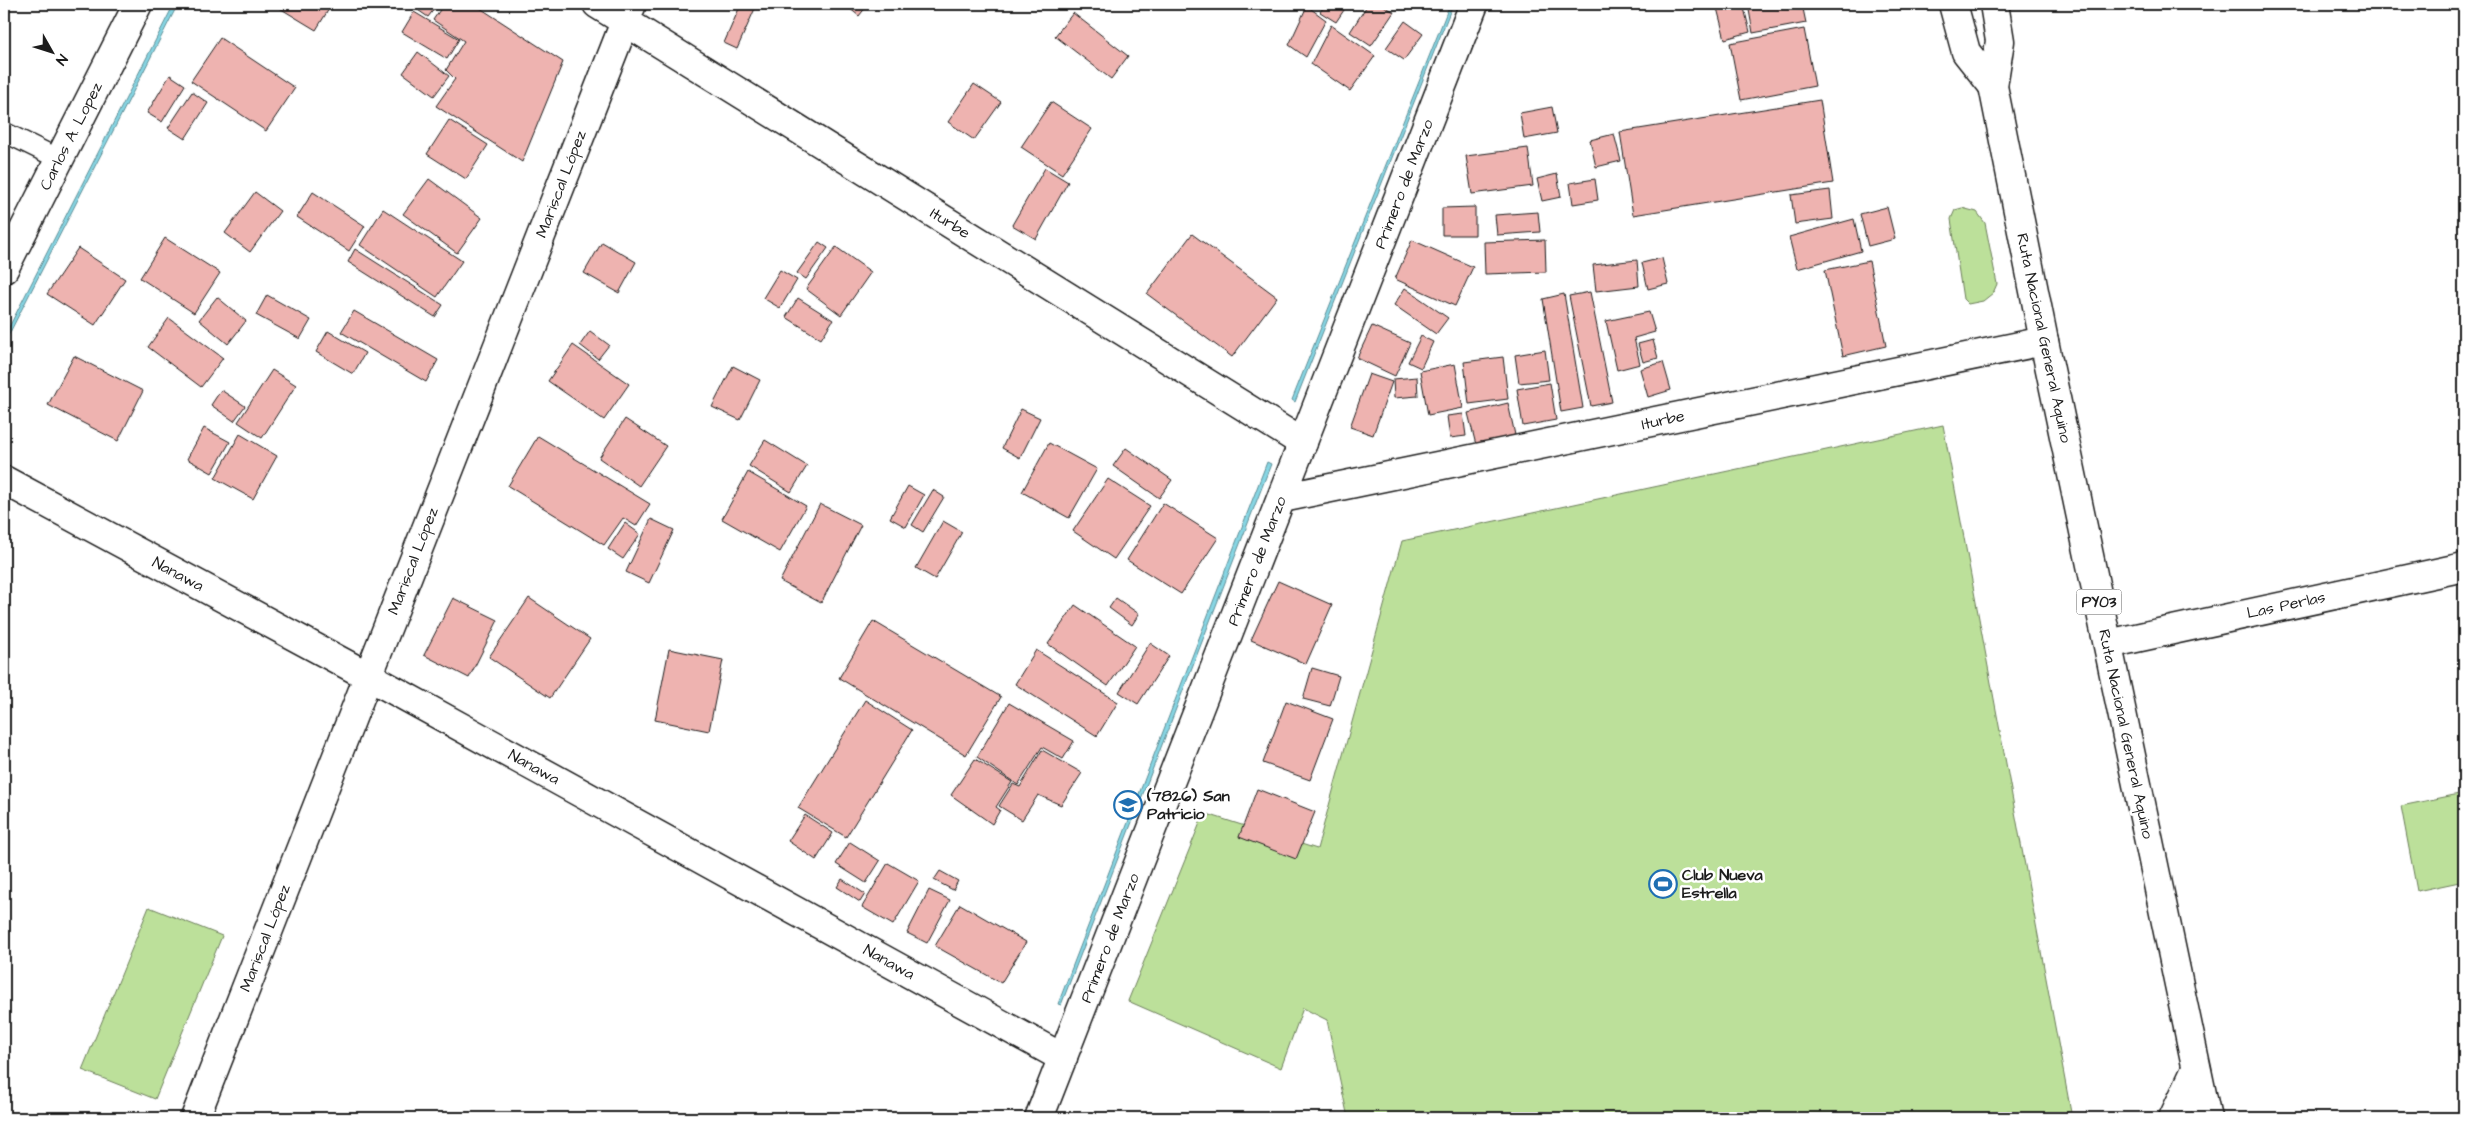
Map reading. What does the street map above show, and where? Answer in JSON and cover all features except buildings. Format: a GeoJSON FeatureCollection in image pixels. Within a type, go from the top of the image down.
{"type":"FeatureCollection","features":[{"type":"Feature","properties":{"kind":"main road","name":"Carlos A. Lopez"},"geometry":{"type":"LineString","coordinates":[[4,269],[138,4]]}},
{"type":"Feature","properties":{"kind":"main road","name":"Iturbe"},"geometry":{"type":"LineString","coordinates":[[598,4],[629,12],[1303,442]]}},
{"type":"Feature","properties":{"kind":"main road","name":"Primero de Marzo"},"geometry":{"type":"LineString","coordinates":[[1039,1118],[1474,4]]}},
{"type":"Feature","properties":{"kind":"main road","name":"Ruta Nacional General Aquino"},"geometry":{"type":"LineString","coordinates":[[1953,4],[1966,52],[1992,86]]}},
{"type":"Feature","properties":{"kind":"main road","name":"Ruta Nacional General Aquino"},"geometry":{"type":"LineString","coordinates":[[1994,4],[2000,41],[1992,86],[2207,1118]]}},
{"type":"Feature","properties":{"kind":"main road","name":"Mariscal López"},"geometry":{"type":"LineString","coordinates":[[195,1118],[629,12]]}},
{"type":"Feature","properties":{"kind":"main road","name":"Iturbe"},"geometry":{"type":"LineString","coordinates":[[1282,498],[2044,341]]}},
{"type":"Feature","properties":{"kind":"main road","name":"Nanawa"},"geometry":{"type":"LineString","coordinates":[[4,480],[368,676],[1063,1058]]}},
{"type":"Feature","properties":{"kind":"main road","name":"Las Perlas"},"geometry":{"type":"LineString","coordinates":[[2108,644],[2464,567]]}},
{"type":"Feature","properties":{"kind":"main road"},"geometry":{"type":"LineString","coordinates":[[2173,1118],[2196,1070]]}},
{"type":"Feature","properties":{"kind":"lane"},"geometry":{"type":"LineString","coordinates":[[4,132],[60,159]]}},
{"type":"Feature","properties":{"kind":"green space"},"geometry":{"type":"Polygon","coordinates":[[[1962,208],[1977,212],[1985,223],[1997,284],[1993,293],[1983,301],[1968,304],[1963,299],[1951,219],[1955,210],[1962,208]]]}},
{"type":"Feature","properties":{"kind":"green space"},"geometry":{"type":"Polygon","coordinates":[[[1943,425],[2072,1118],[1348,1118],[1327,1020],[1303,1008],[1281,1068],[1128,1001],[1204,813],[1317,849],[1402,541],[1943,425]]]}},
{"type":"Feature","properties":{"kind":"green space"},"geometry":{"type":"Polygon","coordinates":[[[2464,793],[2464,881],[2417,891],[2401,806],[2464,793]]]}},
{"type":"Feature","properties":{"kind":"green space"},"geometry":{"type":"Polygon","coordinates":[[[149,907],[222,936],[155,1099],[82,1070],[149,907]]]}},
{"type":"Feature","properties":{"kind":"water"},"geometry":{"type":"Polygon","coordinates":[[[174,4],[178,4],[4,344],[4,337],[174,4]]]}},
{"type":"Feature","properties":{"kind":"water"},"geometry":{"type":"Polygon","coordinates":[[[1450,4],[1453,4],[1295,402],[1292,400],[1450,4]]]}},
{"type":"Feature","properties":{"kind":"water"},"geometry":{"type":"Polygon","coordinates":[[[1267,462],[1271,464],[1061,1005],[1058,1004],[1267,462]]]}},
{"type":"Feature","properties":{"kind":"place","name":"(7826) San Patricio"},"geometry":{"type":"Point","coordinates":[1128,805]}},
{"type":"Feature","properties":{"kind":"place","name":"Club Nueva Estrella"},"geometry":{"type":"Point","coordinates":[1663,884]}}]}
